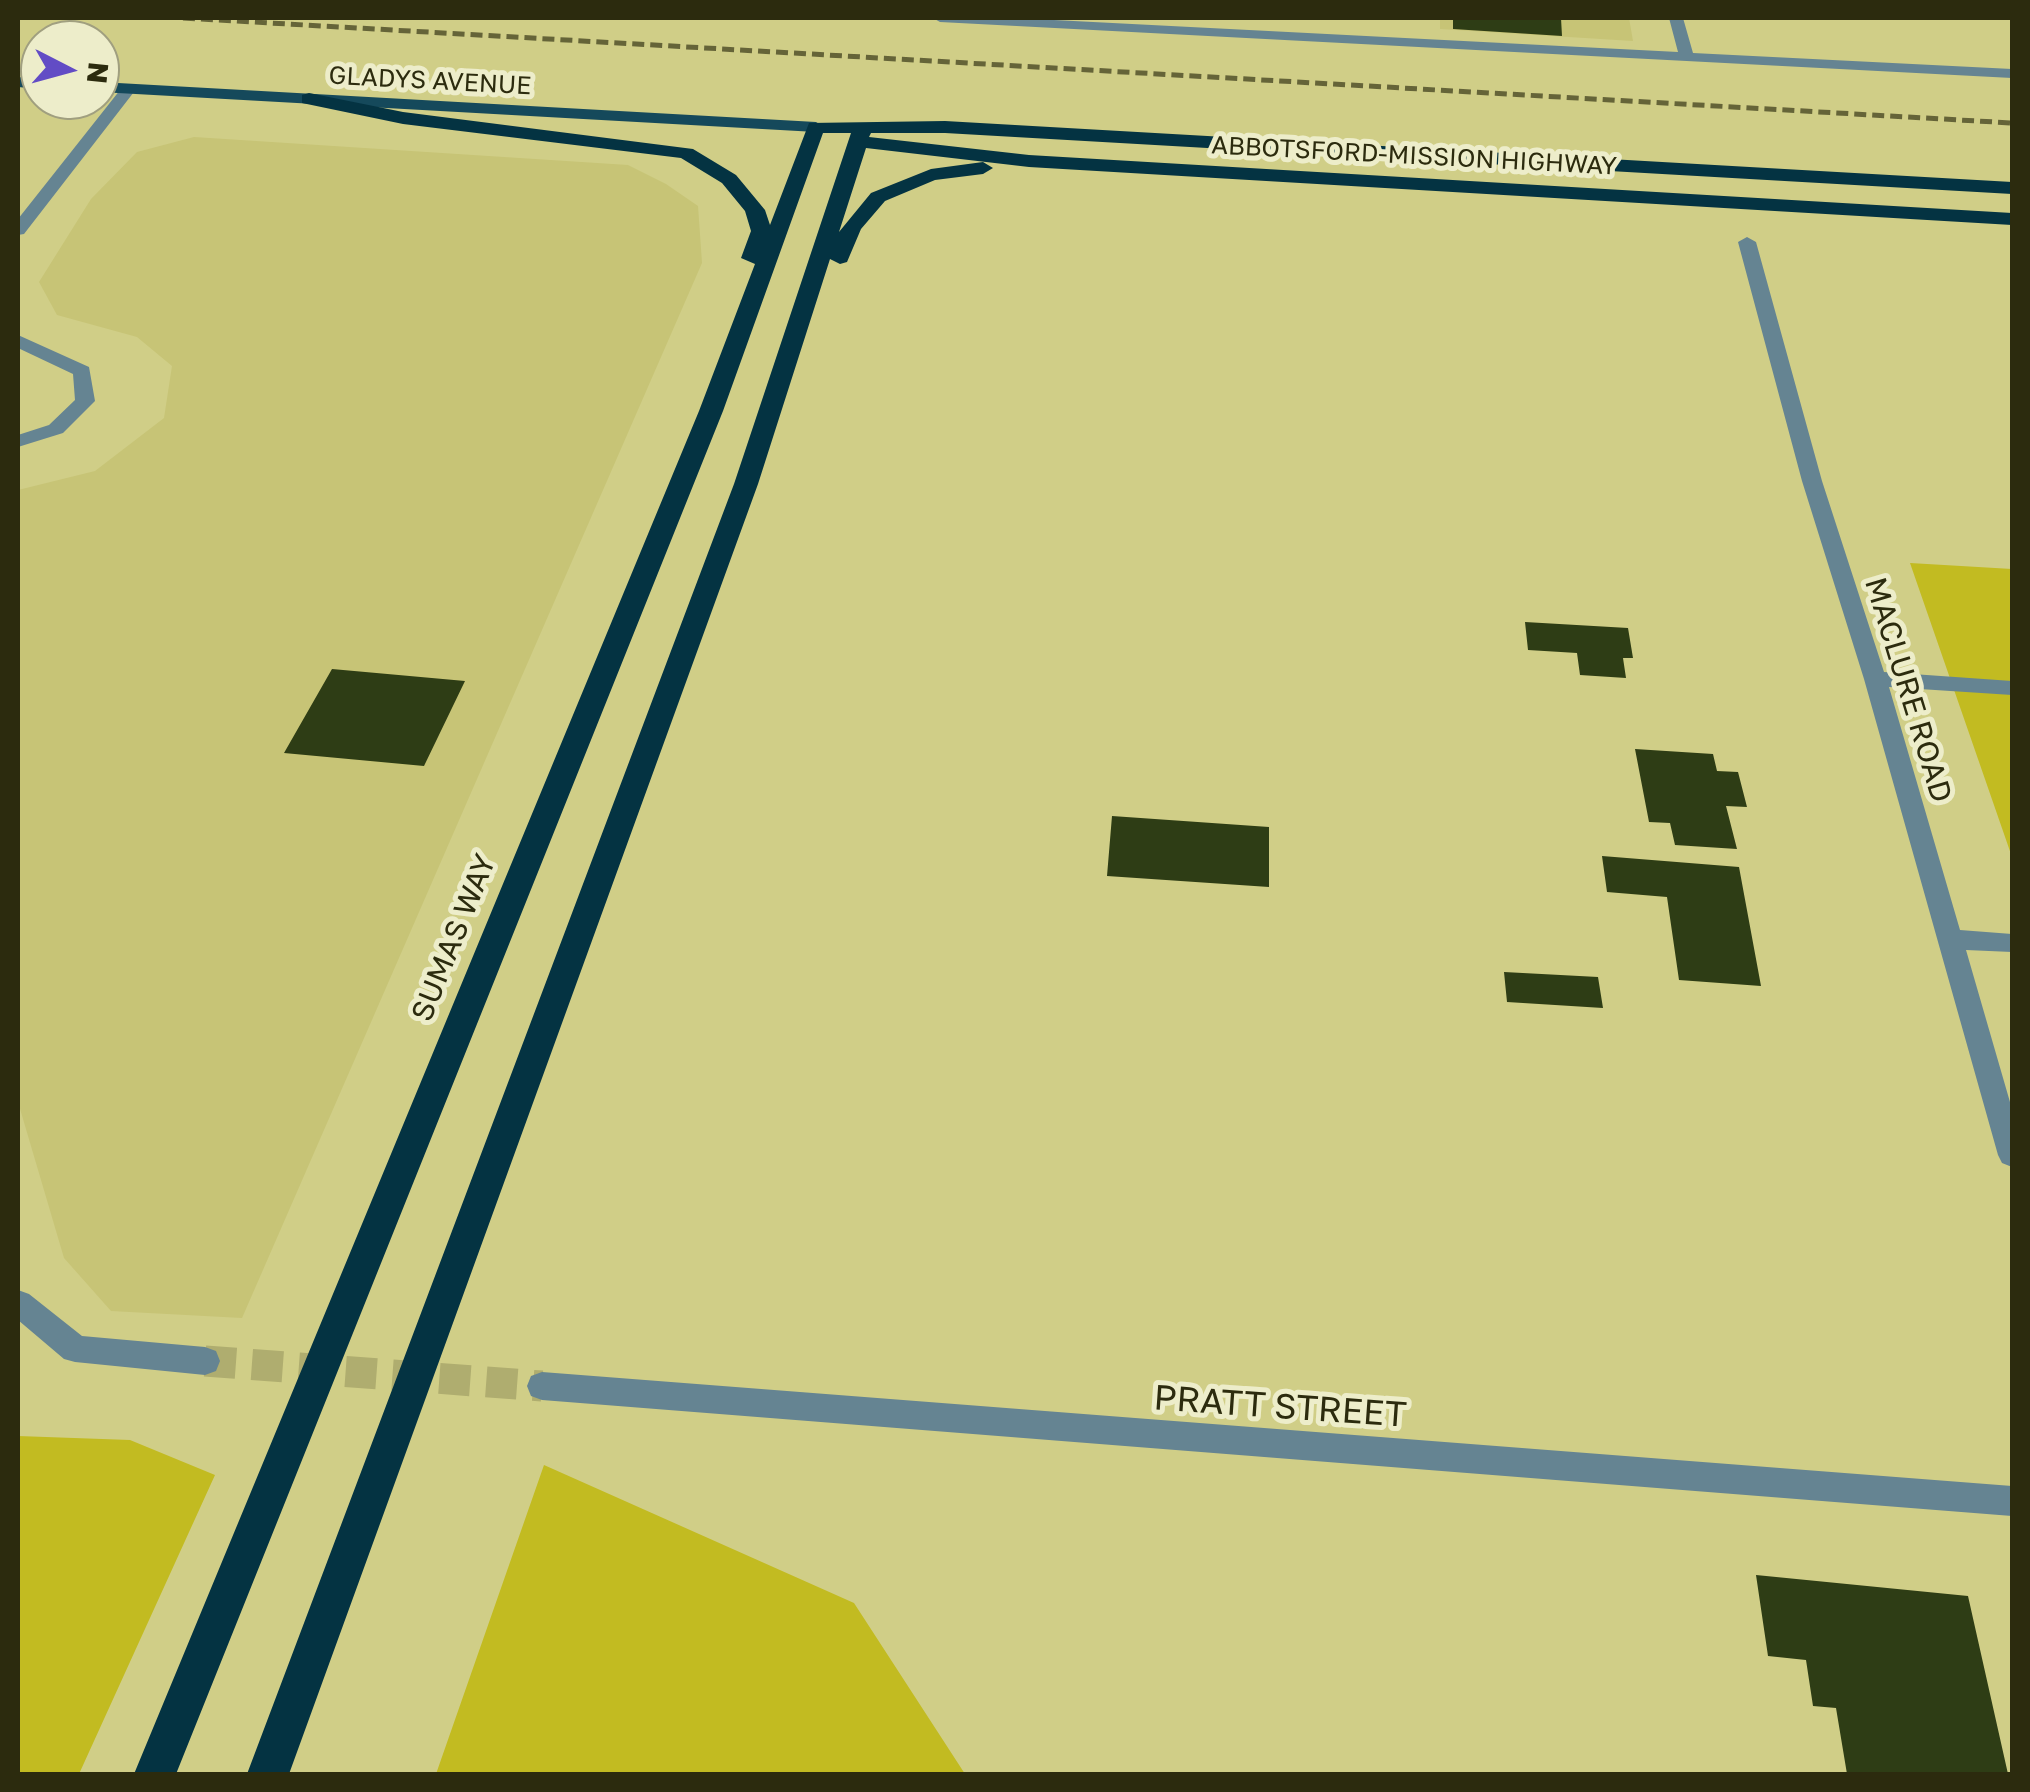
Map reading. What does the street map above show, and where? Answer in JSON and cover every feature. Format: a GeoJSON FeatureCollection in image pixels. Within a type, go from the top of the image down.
{"type":"FeatureCollection","features":[{"type":"Feature","properties":{"kind":"highway"},"geometry":{"type":"LineString","coordinates":[[308,99],[404,118],[664,148],[686,154],[729,179],[755,210],[761,231],[720,356],[711,412]]}},
{"type":"Feature","properties":{"kind":"highway","name":"ABBOTSFORD-MISSION HIGHWAY"},"geometry":{"type":"LineString","coordinates":[[861,134],[964,128],[2012,188]]}},
{"type":"Feature","properties":{"kind":"highway","name":"SUMAS WAY"},"geometry":{"type":"LineString","coordinates":[[155,1774],[711,412],[814,131]]}},
{"type":"Feature","properties":{"kind":"highway","name":"ABBOTSFORD-MISSION HIGHWAY"},"geometry":{"type":"LineString","coordinates":[[814,131],[861,134],[1029,161],[2012,219]]}},
{"type":"Feature","properties":{"kind":"highway"},"geometry":{"type":"LineString","coordinates":[[268,1774],[770,415],[861,134]]}},
{"type":"Feature","properties":{"kind":"highway"},"geometry":{"type":"LineString","coordinates":[[770,415],[800,366],[851,227],[878,197],[932,175],[1029,161]]}},
{"type":"Feature","properties":{"kind":"main road","name":"GLADYS AVENUE"},"geometry":{"type":"LineString","coordinates":[[120,88],[814,131]]}},
{"type":"Feature","properties":{"kind":"street"},"geometry":{"type":"LineString","coordinates":[[940,18],[2012,74]]}},
{"type":"Feature","properties":{"kind":"street"},"geometry":{"type":"LineString","coordinates":[[1676,18],[1687,57]]}},
{"type":"Feature","properties":{"kind":"street"},"geometry":{"type":"LineString","coordinates":[[18,230],[129,88]]}},
{"type":"Feature","properties":{"kind":"street","name":"MACLURE ROAD"},"geometry":{"type":"LineString","coordinates":[[1747,242],[1812,481],[1875,679],[2012,1155]]}},
{"type":"Feature","properties":{"kind":"street"},"geometry":{"type":"LineString","coordinates":[[18,341],[82,371],[85,401],[56,428],[18,441]]}},
{"type":"Feature","properties":{"kind":"street"},"geometry":{"type":"LineString","coordinates":[[1875,679],[2012,688]]}},
{"type":"Feature","properties":{"kind":"street"},"geometry":{"type":"LineString","coordinates":[[1950,939],[2012,943]]}},
{"type":"Feature","properties":{"kind":"street"},"geometry":{"type":"LineString","coordinates":[[18,1303],[75,1350],[205,1360]]}},
{"type":"Feature","properties":{"kind":"street","name":"PRATT STREET"},"geometry":{"type":"LineString","coordinates":[[542,1386],[2012,1500]]}},
{"type":"Feature","properties":{"kind":"shaded area"},"geometry":{"type":"Polygon","coordinates":[[[1440,18],[1629,18],[1633,41],[1440,29],[1440,18]]]}},
{"type":"Feature","properties":{"kind":"shaded area"},"geometry":{"type":"Polygon","coordinates":[[[194,137],[628,165],[698,206],[702,263],[242,1318],[111,1311],[64,1258],[18,1102],[18,490],[95,471],[164,418],[172,366],[137,337],[57,315],[39,282],[91,199],[137,152],[194,137]]]}},
{"type":"Feature","properties":{"kind":"shaded area"},"geometry":{"type":"Polygon","coordinates":[[[1910,563],[2012,569],[2012,857],[1910,563]]]}},
{"type":"Feature","properties":{"kind":"shaded area"},"geometry":{"type":"Polygon","coordinates":[[[18,1436],[130,1440],[215,1475],[79,1774],[18,1774],[18,1436]]]}},
{"type":"Feature","properties":{"kind":"shaded area"},"geometry":{"type":"Polygon","coordinates":[[[544,1465],[854,1603],[965,1774],[436,1774],[544,1465]]]}},
{"type":"Feature","properties":{"kind":"building"},"geometry":{"type":"Polygon","coordinates":[[[1453,18],[1561,18],[1562,36],[1453,29],[1453,18]]]}},
{"type":"Feature","properties":{"kind":"building"},"geometry":{"type":"Polygon","coordinates":[[[1525,622],[1628,628],[1633,658],[1623,658],[1626,678],[1580,675],[1577,653],[1528,650],[1525,622]]]}},
{"type":"Feature","properties":{"kind":"building"},"geometry":{"type":"Polygon","coordinates":[[[332,669],[465,681],[424,766],[284,753],[332,669]]]}},
{"type":"Feature","properties":{"kind":"building"},"geometry":{"type":"Polygon","coordinates":[[[1635,749],[1713,754],[1717,771],[1738,772],[1747,807],[1726,806],[1737,849],[1675,845],[1670,823],[1649,822],[1635,749]]]}},
{"type":"Feature","properties":{"kind":"building"},"geometry":{"type":"Polygon","coordinates":[[[1112,816],[1269,827],[1269,887],[1107,876],[1112,816]]]}},
{"type":"Feature","properties":{"kind":"building"},"geometry":{"type":"Polygon","coordinates":[[[1602,856],[1739,867],[1761,986],[1679,980],[1667,897],[1607,892],[1602,856]]]}},
{"type":"Feature","properties":{"kind":"building"},"geometry":{"type":"Polygon","coordinates":[[[1504,972],[1598,977],[1603,1008],[1507,1002],[1504,972]]]}},
{"type":"Feature","properties":{"kind":"building"},"geometry":{"type":"Polygon","coordinates":[[[1756,1575],[1968,1596],[2008,1774],[1847,1774],[1836,1708],[1813,1706],[1806,1660],[1768,1656],[1756,1575]]]}},
{"type":"Feature","properties":{"kind":"tunnel"},"geometry":{"type":"LineString","coordinates":[[205,1361],[542,1386]]}},
{"type":"Feature","properties":{"kind":"railway"},"geometry":{"type":"LineString","coordinates":[[183,18],[2012,123]]}}]}
